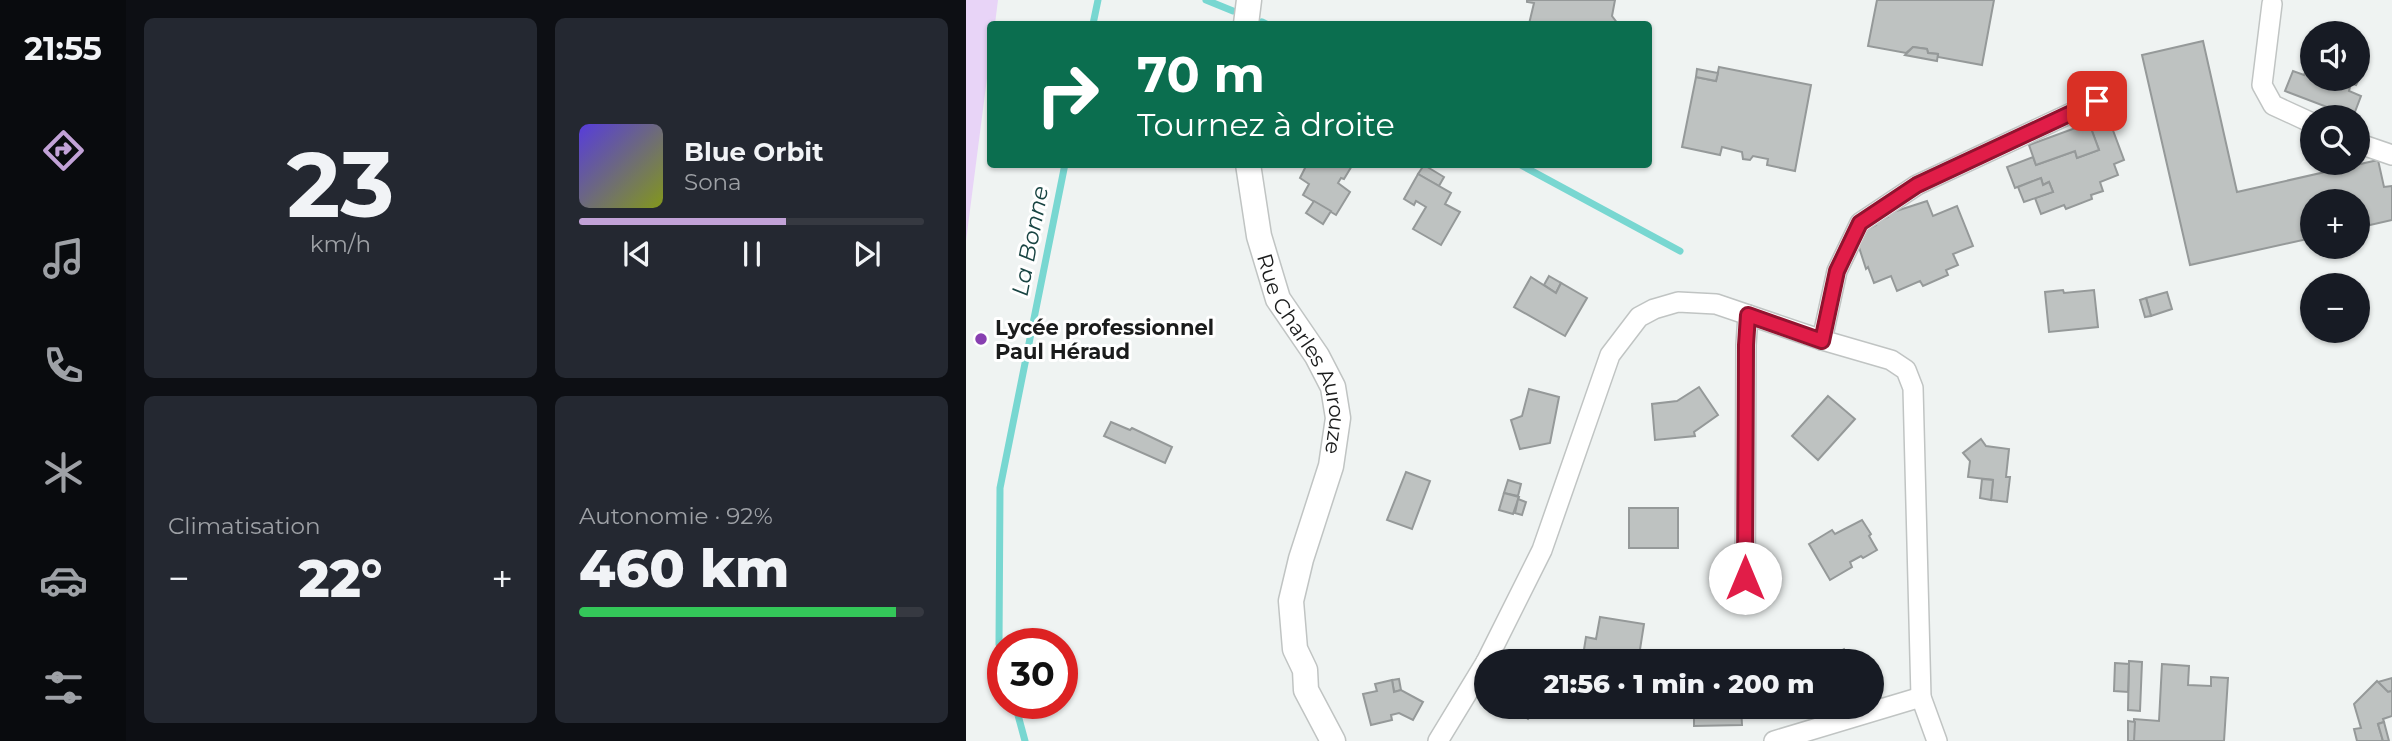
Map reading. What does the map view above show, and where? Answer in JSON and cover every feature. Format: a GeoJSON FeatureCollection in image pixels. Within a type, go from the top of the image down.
{"type":"FeatureCollection","features":[{"type":"Feature","properties":{"kind":"street"},"geometry":{"type":"LineString","coordinates":[[1246,21],[1249,0]]}},
{"type":"Feature","properties":{"kind":"street"},"geometry":{"type":"LineString","coordinates":[[2272,4],[2262,85],[2273,105],[2300,117]]}},
{"type":"Feature","properties":{"kind":"street"},"geometry":{"type":"LineString","coordinates":[[1822,341],[1837,271],[1860,223],[1917,185],[2097,101]]}},
{"type":"Feature","properties":{"kind":"street"},"geometry":{"type":"LineString","coordinates":[[2370,147],[2392,155]]}},
{"type":"Feature","properties":{"kind":"street","name":"Rue Charles Aurouze"},"geometry":{"type":"LineString","coordinates":[[1249,168],[1259,236],[1278,299],[1333,387],[1338,418],[1331,466],[1301,559],[1291,601],[1295,649],[1305,670],[1306,690],[1333,741]]}},
{"type":"Feature","properties":{"kind":"street"},"geometry":{"type":"LineString","coordinates":[[1492,649],[1542,550],[1611,355],[1639,317],[1654,309],[1678,302],[1716,304],[1822,341],[1891,360],[1906,370],[1913,388],[1921,697],[1937,741]]}},
{"type":"Feature","properties":{"kind":"street"},"geometry":{"type":"LineString","coordinates":[[1745,604],[1748,315]]}},
{"type":"Feature","properties":{"kind":"street"},"geometry":{"type":"LineString","coordinates":[[1438,741],[1474,682]]}},
{"type":"Feature","properties":{"kind":"street"},"geometry":{"type":"LineString","coordinates":[[1774,741],[1921,697]]}},
{"type":"Feature","properties":{"kind":"shaded area"},"geometry":{"type":"Polygon","coordinates":[[[966,0],[998,0],[995,21],[987,21],[987,78],[966,241],[966,0]]]}},
{"type":"Feature","properties":{"kind":"building"},"geometry":{"type":"Polygon","coordinates":[[[1615,0],[1612,16],[1616,21],[1530,21],[1534,3],[1527,2],[1615,0]]]}},
{"type":"Feature","properties":{"kind":"building"},"geometry":{"type":"Polygon","coordinates":[[[1877,0],[1994,0],[1982,65],[1938,57],[1938,54],[1928,53],[1927,49],[1913,47],[1906,53],[1868,46],[1877,0]]]}},
{"type":"Feature","properties":{"kind":"building"},"geometry":{"type":"Polygon","coordinates":[[[2203,41],[2237,192],[2312,175],[2370,175],[2370,162],[2378,160],[2384,187],[2392,186],[2392,220],[2370,225],[2370,189],[2300,189],[2300,241],[2190,265],[2142,55],[2203,41]]]}},
{"type":"Feature","properties":{"kind":"building"},"geometry":{"type":"Polygon","coordinates":[[[1913,47],[1938,54],[1937,61],[1905,55],[1913,47]]]}},
{"type":"Feature","properties":{"kind":"building"},"geometry":{"type":"Polygon","coordinates":[[[1719,67],[1811,85],[1795,171],[1767,165],[1768,159],[1753,156],[1750,160],[1743,159],[1742,152],[1722,147],[1720,155],[1682,147],[1696,77],[1716,81],[1719,67]]]}},
{"type":"Feature","properties":{"kind":"building"},"geometry":{"type":"Polygon","coordinates":[[[1697,69],[1718,73],[1716,81],[1696,77],[1697,69]]]}},
{"type":"Feature","properties":{"kind":"building"},"geometry":{"type":"Polygon","coordinates":[[[2293,71],[2300,74],[2300,91],[2349,91],[2361,96],[2358,105],[2322,105],[2285,91],[2293,71]]]}},
{"type":"Feature","properties":{"kind":"building"},"geometry":{"type":"Polygon","coordinates":[[[2108,117],[2124,160],[2114,164],[2118,175],[2100,182],[2103,191],[2091,195],[2092,199],[2066,209],[2064,205],[2041,214],[2035,198],[2053,192],[2049,182],[2043,185],[2041,178],[2015,188],[2007,167],[2033,157],[2036,165],[2075,151],[2077,158],[2099,150],[2089,123],[2108,117]]]}},
{"type":"Feature","properties":{"kind":"building"},"geometry":{"type":"Polygon","coordinates":[[[2089,123],[2099,150],[2077,158],[2075,151],[2036,165],[2029,145],[2089,123]]]}},
{"type":"Feature","properties":{"kind":"building"},"geometry":{"type":"Polygon","coordinates":[[[1305,168],[1351,168],[1338,183],[1350,192],[1336,215],[1303,195],[1309,184],[1300,178],[1305,168]]]}},
{"type":"Feature","properties":{"kind":"building"},"geometry":{"type":"Polygon","coordinates":[[[1422,168],[1429,168],[1444,177],[1439,186],[1418,174],[1422,168]]]}},
{"type":"Feature","properties":{"kind":"building"},"geometry":{"type":"Polygon","coordinates":[[[1418,174],[1451,193],[1445,204],[1460,212],[1441,245],[1413,229],[1426,207],[1416,201],[1414,205],[1404,199],[1418,174]]]}},
{"type":"Feature","properties":{"kind":"building"},"geometry":{"type":"Polygon","coordinates":[[[2041,178],[2043,185],[2049,182],[2053,192],[2024,202],[2018,187],[2041,178]]]}},
{"type":"Feature","properties":{"kind":"building"},"geometry":{"type":"Polygon","coordinates":[[[1314,201],[1331,211],[1323,224],[1306,213],[1314,201]]]}},
{"type":"Feature","properties":{"kind":"building"},"geometry":{"type":"Polygon","coordinates":[[[1927,201],[1933,216],[1957,206],[1973,246],[1953,254],[1958,265],[1946,270],[1948,275],[1923,286],[1920,281],[1897,291],[1891,276],[1874,283],[1868,267],[1866,269],[1856,238],[1876,225],[1875,223],[1888,217],[1887,214],[1927,201]]]}},
{"type":"Feature","properties":{"kind":"building"},"geometry":{"type":"Polygon","coordinates":[[[1549,276],[1561,283],[1556,293],[1544,285],[1549,276]]]}},
{"type":"Feature","properties":{"kind":"building"},"geometry":{"type":"Polygon","coordinates":[[[1531,277],[1556,293],[1561,283],[1587,298],[1565,336],[1514,307],[1531,277]]]}},
{"type":"Feature","properties":{"kind":"building"},"geometry":{"type":"Polygon","coordinates":[[[2063,290],[2064,293],[2094,290],[2098,327],[2049,332],[2045,292],[2063,290]]]}},
{"type":"Feature","properties":{"kind":"building"},"geometry":{"type":"Polygon","coordinates":[[[2167,292],[2172,309],[2151,316],[2146,298],[2167,292]]]}},
{"type":"Feature","properties":{"kind":"building"},"geometry":{"type":"Polygon","coordinates":[[[2146,298],[2151,316],[2145,317],[2140,300],[2146,298]]]}},
{"type":"Feature","properties":{"kind":"building"},"geometry":{"type":"Polygon","coordinates":[[[1699,387],[1718,415],[1694,432],[1695,436],[1655,440],[1652,404],[1677,401],[1699,387]]]}},
{"type":"Feature","properties":{"kind":"building"},"geometry":{"type":"Polygon","coordinates":[[[1529,389],[1559,397],[1550,443],[1520,449],[1511,420],[1522,416],[1529,389]]]}},
{"type":"Feature","properties":{"kind":"building"},"geometry":{"type":"Polygon","coordinates":[[[1828,396],[1855,419],[1818,460],[1792,436],[1828,396]]]}},
{"type":"Feature","properties":{"kind":"building"},"geometry":{"type":"Polygon","coordinates":[[[1111,422],[1130,430],[1132,428],[1172,447],[1165,463],[1104,436],[1111,422]]]}},
{"type":"Feature","properties":{"kind":"building"},"geometry":{"type":"Polygon","coordinates":[[[1981,439],[1986,446],[2009,449],[2007,502],[1991,500],[1993,480],[1968,477],[1970,461],[1963,453],[1981,439]]]}},
{"type":"Feature","properties":{"kind":"building"},"geometry":{"type":"Polygon","coordinates":[[[1406,472],[1430,481],[1412,529],[1387,520],[1406,472]]]}},
{"type":"Feature","properties":{"kind":"building"},"geometry":{"type":"Polygon","coordinates":[[[1982,479],[1993,480],[1991,500],[1980,498],[1982,479]]]}},
{"type":"Feature","properties":{"kind":"building"},"geometry":{"type":"Polygon","coordinates":[[[1508,480],[1521,484],[1518,496],[1504,493],[1508,480]]]}},
{"type":"Feature","properties":{"kind":"building"},"geometry":{"type":"Polygon","coordinates":[[[1504,493],[1519,497],[1513,514],[1499,510],[1504,493]]]}},
{"type":"Feature","properties":{"kind":"building"},"geometry":{"type":"Polygon","coordinates":[[[1518,499],[1526,502],[1522,515],[1515,513],[1518,499]]]}},
{"type":"Feature","properties":{"kind":"building"},"geometry":{"type":"Polygon","coordinates":[[[1629,508],[1678,508],[1678,548],[1629,548],[1629,508]]]}},
{"type":"Feature","properties":{"kind":"building"},"geometry":{"type":"Polygon","coordinates":[[[1862,520],[1877,550],[1850,562],[1852,567],[1830,580],[1809,544],[1832,530],[1835,534],[1862,520]]]}},
{"type":"Feature","properties":{"kind":"building"},"geometry":{"type":"Polygon","coordinates":[[[1600,617],[1644,624],[1640,649],[1584,649],[1586,637],[1596,639],[1600,617]]]}},
{"type":"Feature","properties":{"kind":"building"},"geometry":{"type":"Polygon","coordinates":[[[2129,661],[2142,662],[2140,711],[2128,710],[2129,661]]]}},
{"type":"Feature","properties":{"kind":"building"},"geometry":{"type":"Polygon","coordinates":[[[2115,663],[2129,664],[2128,692],[2114,691],[2115,663]]]}},
{"type":"Feature","properties":{"kind":"building"},"geometry":{"type":"Polygon","coordinates":[[[2162,664],[2189,666],[2188,685],[2211,686],[2211,677],[2228,678],[2224,741],[2134,741],[2134,719],[2159,721],[2162,664]]]}},
{"type":"Feature","properties":{"kind":"building"},"geometry":{"type":"Polygon","coordinates":[[[2392,678],[2392,691],[2388,692],[2378,682],[2392,678]]]}},
{"type":"Feature","properties":{"kind":"building"},"geometry":{"type":"Polygon","coordinates":[[[1399,679],[1401,690],[1394,692],[1392,680],[1399,679]]]}},
{"type":"Feature","properties":{"kind":"building"},"geometry":{"type":"Polygon","coordinates":[[[1392,680],[1394,692],[1401,690],[1423,702],[1413,720],[1399,713],[1391,715],[1392,720],[1371,725],[1363,694],[1377,691],[1375,684],[1392,680]]]}},
{"type":"Feature","properties":{"kind":"building"},"geometry":{"type":"Polygon","coordinates":[[[2377,681],[2388,692],[2392,691],[2392,716],[2378,724],[2383,741],[2357,741],[2354,729],[2361,728],[2354,704],[2377,681]]]}},
{"type":"Feature","properties":{"kind":"building"},"geometry":{"type":"Polygon","coordinates":[[[1694,719],[1742,719],[1742,725],[1694,726],[1694,719]]]}},
{"type":"Feature","properties":{"kind":"building"},"geometry":{"type":"Polygon","coordinates":[[[2128,721],[2135,722],[2134,741],[2128,741],[2128,721]]]}},
{"type":"Feature","properties":{"kind":"building"},"geometry":{"type":"Polygon","coordinates":[[[2384,722],[2389,741],[2383,741],[2378,724],[2384,722]]]}},
{"type":"Feature","properties":{"kind":"waterway","name":"La Bonne"},"geometry":{"type":"LineString","coordinates":[[1094,21],[1098,0]]}},
{"type":"Feature","properties":{"kind":"waterway"},"geometry":{"type":"LineString","coordinates":[[1206,0],[1233,11]]}},
{"type":"Feature","properties":{"kind":"waterway","name":"La Bonne"},"geometry":{"type":"LineString","coordinates":[[999,628],[1000,488],[1064,168]]}},
{"type":"Feature","properties":{"kind":"waterway"},"geometry":{"type":"LineString","coordinates":[[1526,168],[1680,251]]}},
{"type":"Feature","properties":{"kind":"waterway","name":"La Bonne"},"geometry":{"type":"LineString","coordinates":[[1019,719],[1025,741]]}},
{"type":"Feature","properties":{"kind":"place","name":"Lycée professionnel Paul Héraud"},"geometry":{"type":"Point","coordinates":[981,339]}},
{"type":"Feature","properties":{"kind":"route"},"geometry":{"type":"LineString","coordinates":[[1745,578],[1748,315],[1822,341],[1837,271],[1860,223],[1917,185],[2097,101]]}}]}
